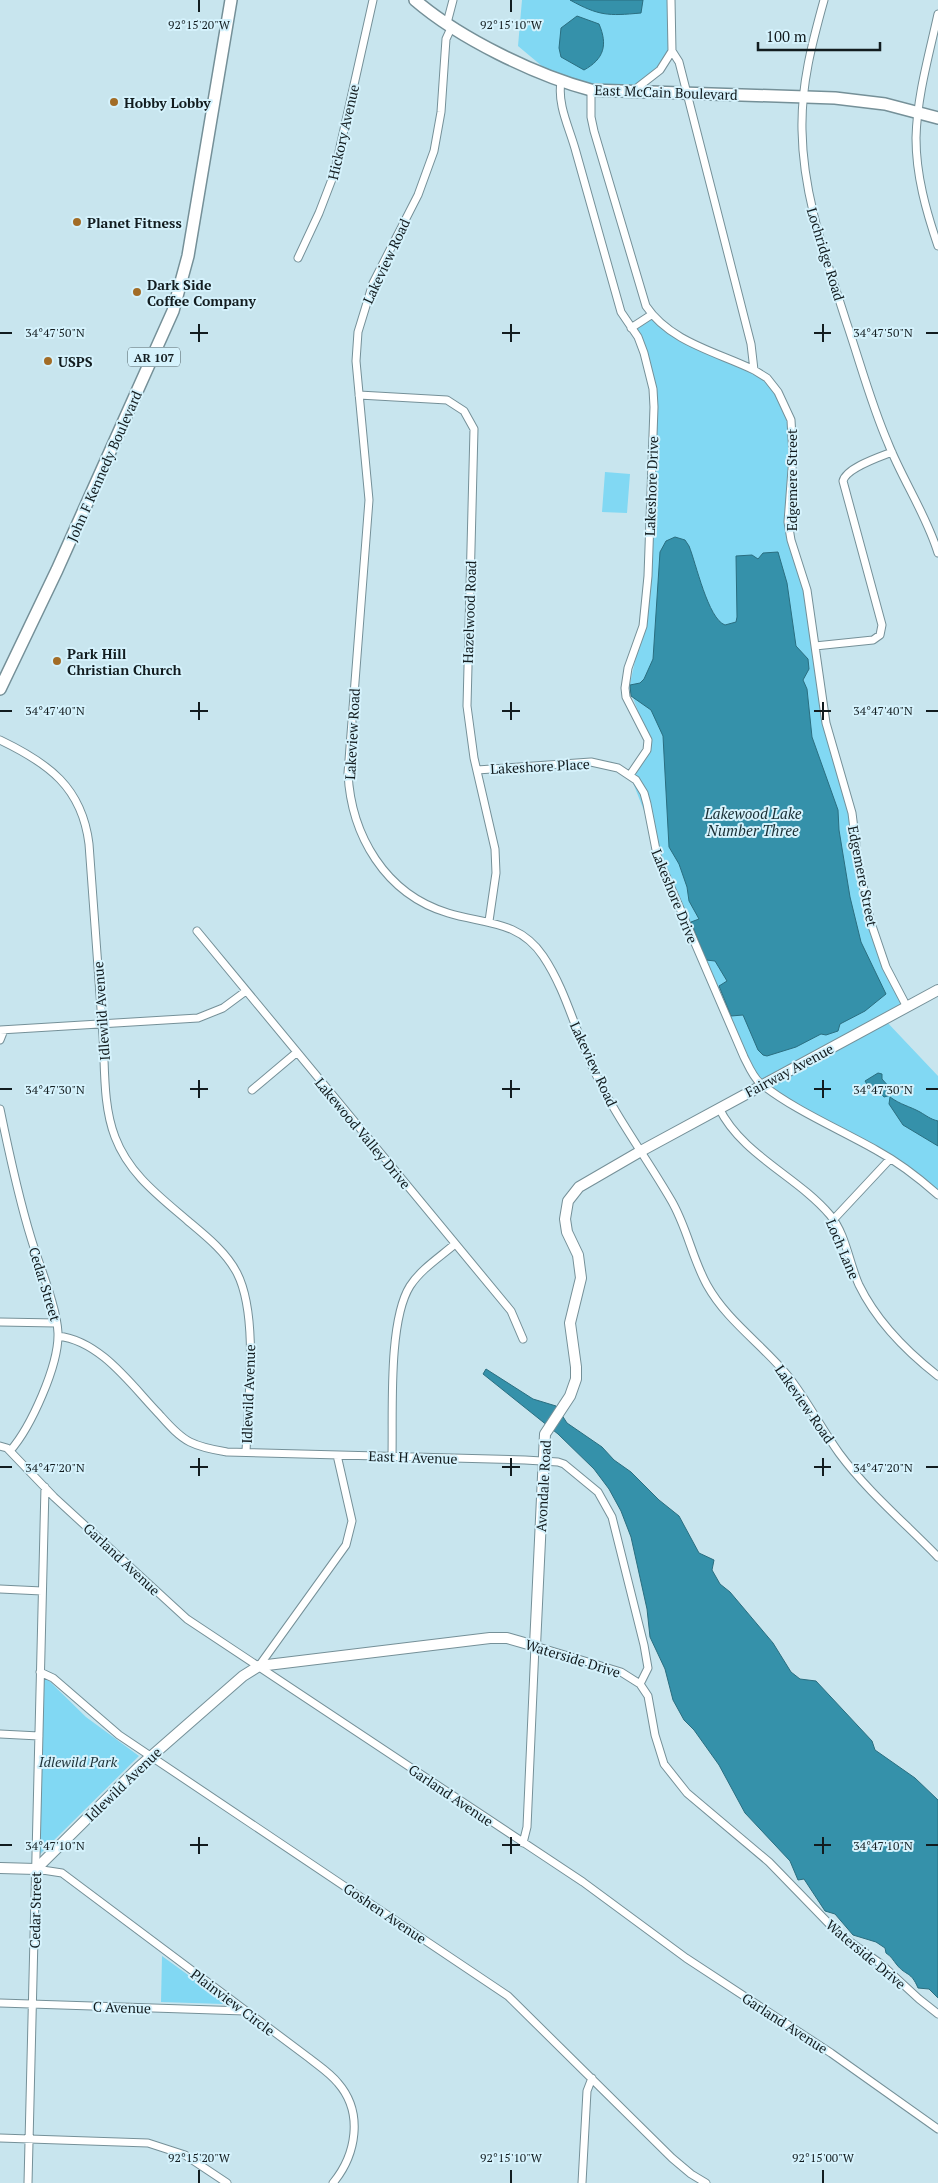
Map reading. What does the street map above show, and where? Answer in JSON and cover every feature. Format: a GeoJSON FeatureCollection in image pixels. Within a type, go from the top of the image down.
{"type":"FeatureCollection","features":[{"type":"Feature","properties":{"kind":"main road","name":"John F Kennedy Boulevard"},"geometry":{"type":"LineString","coordinates":[[0,689],[57,570],[173,311],[188,256],[231,0]]}},
{"type":"Feature","properties":{"kind":"main road","name":"East McCain Boulevard"},"geometry":{"type":"LineString","coordinates":[[414,0],[469,37],[561,82],[591,90],[860,100],[938,118]]}},
{"type":"Feature","properties":{"kind":"street","name":"Hickory Avenue"},"geometry":{"type":"LineString","coordinates":[[298,258],[319,213],[334,174],[373,0]]}},
{"type":"Feature","properties":{"kind":"street","name":"Lakeview Road"},"geometry":{"type":"LineString","coordinates":[[453,0],[446,39],[441,112],[434,151],[418,195],[373,283],[360,321],[356,361],[369,500],[348,773],[353,809],[370,851],[379,865],[404,891],[433,908],[446,913],[489,921],[515,931],[527,939],[542,954],[555,976],[604,1092],[675,1207],[698,1266],[715,1298],[732,1320],[788,1376],[856,1473],[938,1557]]}},
{"type":"Feature","properties":{"kind":"street"},"geometry":{"type":"LineString","coordinates":[[591,90],[591,117],[594,131],[639,289],[651,315],[659,323],[702,348],[754,370],[751,344],[679,62],[672,51],[671,0]]}},
{"type":"Feature","properties":{"kind":"street","name":"Lochridge Road"},"geometry":{"type":"LineString","coordinates":[[824,0],[811,48],[802,117],[803,162],[812,210],[876,412],[892,452],[936,538],[938,553]]}},
{"type":"Feature","properties":{"kind":"street"},"geometry":{"type":"LineString","coordinates":[[938,14],[920,94],[916,137],[920,185],[938,246]]}},
{"type":"Feature","properties":{"kind":"street"},"geometry":{"type":"LineString","coordinates":[[632,92],[660,70],[672,51]]}},
{"type":"Feature","properties":{"kind":"street","name":"Lakeshore Drive"},"geometry":{"type":"LineString","coordinates":[[561,82],[560,104],[571,134],[622,312],[638,336],[650,372],[654,407],[648,576],[643,626],[626,679],[626,697],[648,740],[647,750],[630,775],[644,793],[657,855],[744,1057],[755,1076],[765,1088],[787,1103],[890,1159],[938,1195]]}},
{"type":"Feature","properties":{"kind":"street"},"geometry":{"type":"LineString","coordinates":[[631,328],[651,315]]}},
{"type":"Feature","properties":{"kind":"street","name":"Edgemere Street"},"geometry":{"type":"LineString","coordinates":[[754,370],[767,378],[778,392],[791,420],[793,456],[788,522],[807,590],[826,723],[848,796],[870,920],[886,967],[907,1007]]}},
{"type":"Feature","properties":{"kind":"street","name":"Hazelwood Road"},"geometry":{"type":"LineString","coordinates":[[359,395],[446,400],[464,411],[474,429],[467,706],[477,770],[496,864],[489,921]]}},
{"type":"Feature","properties":{"kind":"street"},"geometry":{"type":"LineString","coordinates":[[815,646],[872,640],[880,635],[882,625],[844,481],[846,474],[854,469],[892,452]]}},
{"type":"Feature","properties":{"kind":"street","name":"Idlewild Avenue"},"geometry":{"type":"LineString","coordinates":[[0,740],[28,754],[51,769],[69,790],[82,814],[89,844],[110,1116],[122,1153],[130,1167],[149,1188],[226,1256],[243,1287],[249,1315],[250,1335],[246,1452]]}},
{"type":"Feature","properties":{"kind":"street","name":"Lakeshore Place"},"geometry":{"type":"LineString","coordinates":[[477,770],[591,762],[618,768],[630,775]]}},
{"type":"Feature","properties":{"kind":"street","name":"Lakewood Valley Drive"},"geometry":{"type":"LineString","coordinates":[[197,931],[511,1311],[523,1339]]}},
{"type":"Feature","properties":{"kind":"street","name":"Fairway Avenue"},"geometry":{"type":"LineString","coordinates":[[641,1152],[938,990]]}},
{"type":"Feature","properties":{"kind":"street"},"geometry":{"type":"LineString","coordinates":[[0,1040],[2,1030],[198,1018],[223,1008],[246,991]]}},
{"type":"Feature","properties":{"kind":"street"},"geometry":{"type":"LineString","coordinates":[[252,1090],[296,1053]]}},
{"type":"Feature","properties":{"kind":"street","name":"Loch Lane"},"geometry":{"type":"LineString","coordinates":[[719,1108],[734,1133],[821,1206],[833,1220],[859,1286],[875,1312],[906,1349],[938,1376]]}},
{"type":"Feature","properties":{"kind":"street","name":"Cedar Street"},"geometry":{"type":"LineString","coordinates":[[0,1109],[17,1191],[56,1323],[58,1336],[49,1378],[19,1441],[10,1451]]}},
{"type":"Feature","properties":{"kind":"street","name":"Avondale Road"},"geometry":{"type":"LineString","coordinates":[[523,1843],[527,1827],[547,1429],[570,1396],[576,1379],[570,1322],[581,1278],[578,1255],[566,1225],[566,1208],[568,1201],[579,1187],[641,1152]]}},
{"type":"Feature","properties":{"kind":"street"},"geometry":{"type":"LineString","coordinates":[[833,1220],[890,1159]]}},
{"type":"Feature","properties":{"kind":"street"},"geometry":{"type":"LineString","coordinates":[[392,1456],[396,1332],[400,1307],[416,1278],[455,1244]]}},
{"type":"Feature","properties":{"kind":"street"},"geometry":{"type":"LineString","coordinates":[[0,1322],[56,1323]]}},
{"type":"Feature","properties":{"kind":"street","name":"East H Avenue"},"geometry":{"type":"LineString","coordinates":[[58,1336],[80,1341],[100,1355],[184,1438],[201,1446],[220,1451],[544,1461],[564,1464],[586,1480],[598,1492],[612,1517],[648,1668],[640,1684]]}},
{"type":"Feature","properties":{"kind":"street","name":"Garland Avenue"},"geometry":{"type":"LineString","coordinates":[[0,1446],[10,1451],[45,1487],[187,1619],[583,1882],[686,1958],[831,2053],[938,2129]]}},
{"type":"Feature","properties":{"kind":"street","name":"Idlewild Avenue"},"geometry":{"type":"LineString","coordinates":[[36,1869],[150,1756],[243,1676],[259,1666],[278,1637],[346,1546],[352,1521],[337,1455]]}},
{"type":"Feature","properties":{"kind":"street","name":"Cedar Street"},"geometry":{"type":"LineString","coordinates":[[28,2183],[45,1487]]}},
{"type":"Feature","properties":{"kind":"street"},"geometry":{"type":"LineString","coordinates":[[0,1590],[42,1591]]}},
{"type":"Feature","properties":{"kind":"street","name":"Waterside Drive"},"geometry":{"type":"LineString","coordinates":[[259,1666],[490,1638],[507,1638],[621,1672],[640,1684],[648,1696],[655,1735],[664,1764],[687,1793],[769,1862],[839,1934],[881,1964],[938,2014]]}},
{"type":"Feature","properties":{"kind":"street","name":"Goshen Avenue"},"geometry":{"type":"LineString","coordinates":[[40,1672],[53,1678],[97,1718],[150,1756],[497,1988],[522,2008],[684,2168],[706,2183]]}},
{"type":"Feature","properties":{"kind":"street"},"geometry":{"type":"LineString","coordinates":[[0,1734],[39,1736]]}},
{"type":"Feature","properties":{"kind":"street"},"geometry":{"type":"LineString","coordinates":[[0,1868],[36,1869]]}},
{"type":"Feature","properties":{"kind":"street","name":"Plainview Circle"},"geometry":{"type":"LineString","coordinates":[[36,1869],[62,1873],[330,2075],[347,2096],[353,2116],[354,2136],[349,2160],[333,2183]]}},
{"type":"Feature","properties":{"kind":"street","name":"C Avenue"},"geometry":{"type":"LineString","coordinates":[[0,2003],[245,2011]]}},
{"type":"Feature","properties":{"kind":"street"},"geometry":{"type":"LineString","coordinates":[[582,2183],[587,2091],[592,2078]]}},
{"type":"Feature","properties":{"kind":"street"},"geometry":{"type":"LineString","coordinates":[[0,2138],[133,2142],[159,2146],[191,2158],[227,2183]]}},
{"type":"Feature","properties":{"kind":"green space"},"geometry":{"type":"Polygon","coordinates":[[[522,0],[672,0],[670,55],[636,93],[561,82],[518,46],[522,0]]]}},
{"type":"Feature","properties":{"kind":"green space"},"geometry":{"type":"Polygon","coordinates":[[[651,315],[686,340],[754,370],[784,400],[793,456],[788,522],[802,571],[821,699],[846,787],[867,907],[886,967],[907,1007],[885,1020],[938,1076],[938,1196],[912,1173],[760,1083],[704,964],[630,775],[647,750],[647,734],[629,688],[639,643],[649,539],[653,389],[631,328],[651,315]]]}},
{"type":"Feature","properties":{"kind":"green space"},"geometry":{"type":"Polygon","coordinates":[[[605,472],[630,474],[627,513],[602,512],[605,472]]]}},
{"type":"Feature","properties":{"kind":"green space","name":"Idlewild Park"},"geometry":{"type":"Polygon","coordinates":[[[40,1672],[86,1717],[139,1756],[40,1854],[36,1849],[40,1672]]]}},
{"type":"Feature","properties":{"kind":"green space"},"geometry":{"type":"Polygon","coordinates":[[[162,1956],[224,2001],[223,2004],[161,2002],[162,1956]]]}},
{"type":"Feature","properties":{"kind":"water"},"geometry":{"type":"Polygon","coordinates":[[[570,0],[643,0],[641,13],[604,14],[570,0]]]}},
{"type":"Feature","properties":{"kind":"water"},"geometry":{"type":"Polygon","coordinates":[[[577,16],[599,24],[603,38],[600,56],[591,66],[584,70],[561,57],[559,48],[561,28],[577,16]]]}},
{"type":"Feature","properties":{"kind":"water","name":"Lakewood Lake Number Three"},"geometry":{"type":"Polygon","coordinates":[[[675,537],[685,540],[689,546],[703,590],[713,613],[725,625],[736,622],[737,617],[736,556],[752,555],[758,559],[763,553],[778,552],[787,583],[796,646],[808,659],[809,669],[803,680],[807,689],[812,737],[838,810],[839,830],[850,897],[861,942],[886,994],[865,1011],[840,1024],[838,1031],[826,1035],[821,1034],[796,1047],[767,1056],[758,1050],[743,1015],[731,1016],[719,986],[727,981],[715,961],[706,960],[691,922],[699,919],[689,901],[687,887],[679,864],[669,847],[663,736],[651,710],[631,696],[630,685],[640,683],[644,679],[653,659],[660,552],[666,541],[675,537]]]}},
{"type":"Feature","properties":{"kind":"water"},"geometry":{"type":"Polygon","coordinates":[[[878,1073],[882,1074],[882,1079],[890,1088],[891,1095],[884,1097],[879,1091],[870,1089],[865,1081],[878,1073]]]}},
{"type":"Feature","properties":{"kind":"water"},"geometry":{"type":"Polygon","coordinates":[[[890,1097],[938,1121],[938,1146],[903,1125],[889,1104],[890,1097]]]}},
{"type":"Feature","properties":{"kind":"water"},"geometry":{"type":"Polygon","coordinates":[[[486,1369],[533,1399],[556,1406],[567,1423],[602,1447],[614,1460],[631,1472],[659,1500],[679,1516],[699,1553],[714,1560],[712,1570],[720,1584],[730,1592],[773,1643],[791,1672],[800,1679],[816,1681],[872,1741],[875,1750],[915,1778],[938,1800],[938,1998],[929,1989],[918,1988],[911,1976],[900,1968],[886,1953],[885,1948],[876,1942],[853,1935],[835,1914],[825,1911],[804,1879],[798,1880],[790,1861],[745,1813],[719,1765],[694,1730],[684,1720],[673,1700],[665,1669],[650,1637],[647,1609],[631,1537],[621,1511],[609,1489],[594,1469],[558,1434],[483,1374],[486,1369]]]}},
{"type":"Feature","properties":{"kind":"place","name":"Hobby Lobby"},"geometry":{"type":"Point","coordinates":[114,102]}},
{"type":"Feature","properties":{"kind":"place","name":"Planet Fitness"},"geometry":{"type":"Point","coordinates":[77,222]}},
{"type":"Feature","properties":{"kind":"place","name":"Dark Side Coffee Company"},"geometry":{"type":"Point","coordinates":[137,292]}},
{"type":"Feature","properties":{"kind":"place","name":"USPS"},"geometry":{"type":"Point","coordinates":[48,361]}},
{"type":"Feature","properties":{"kind":"place","name":"Park Hill Christian Church"},"geometry":{"type":"Point","coordinates":[57,661]}}]}
